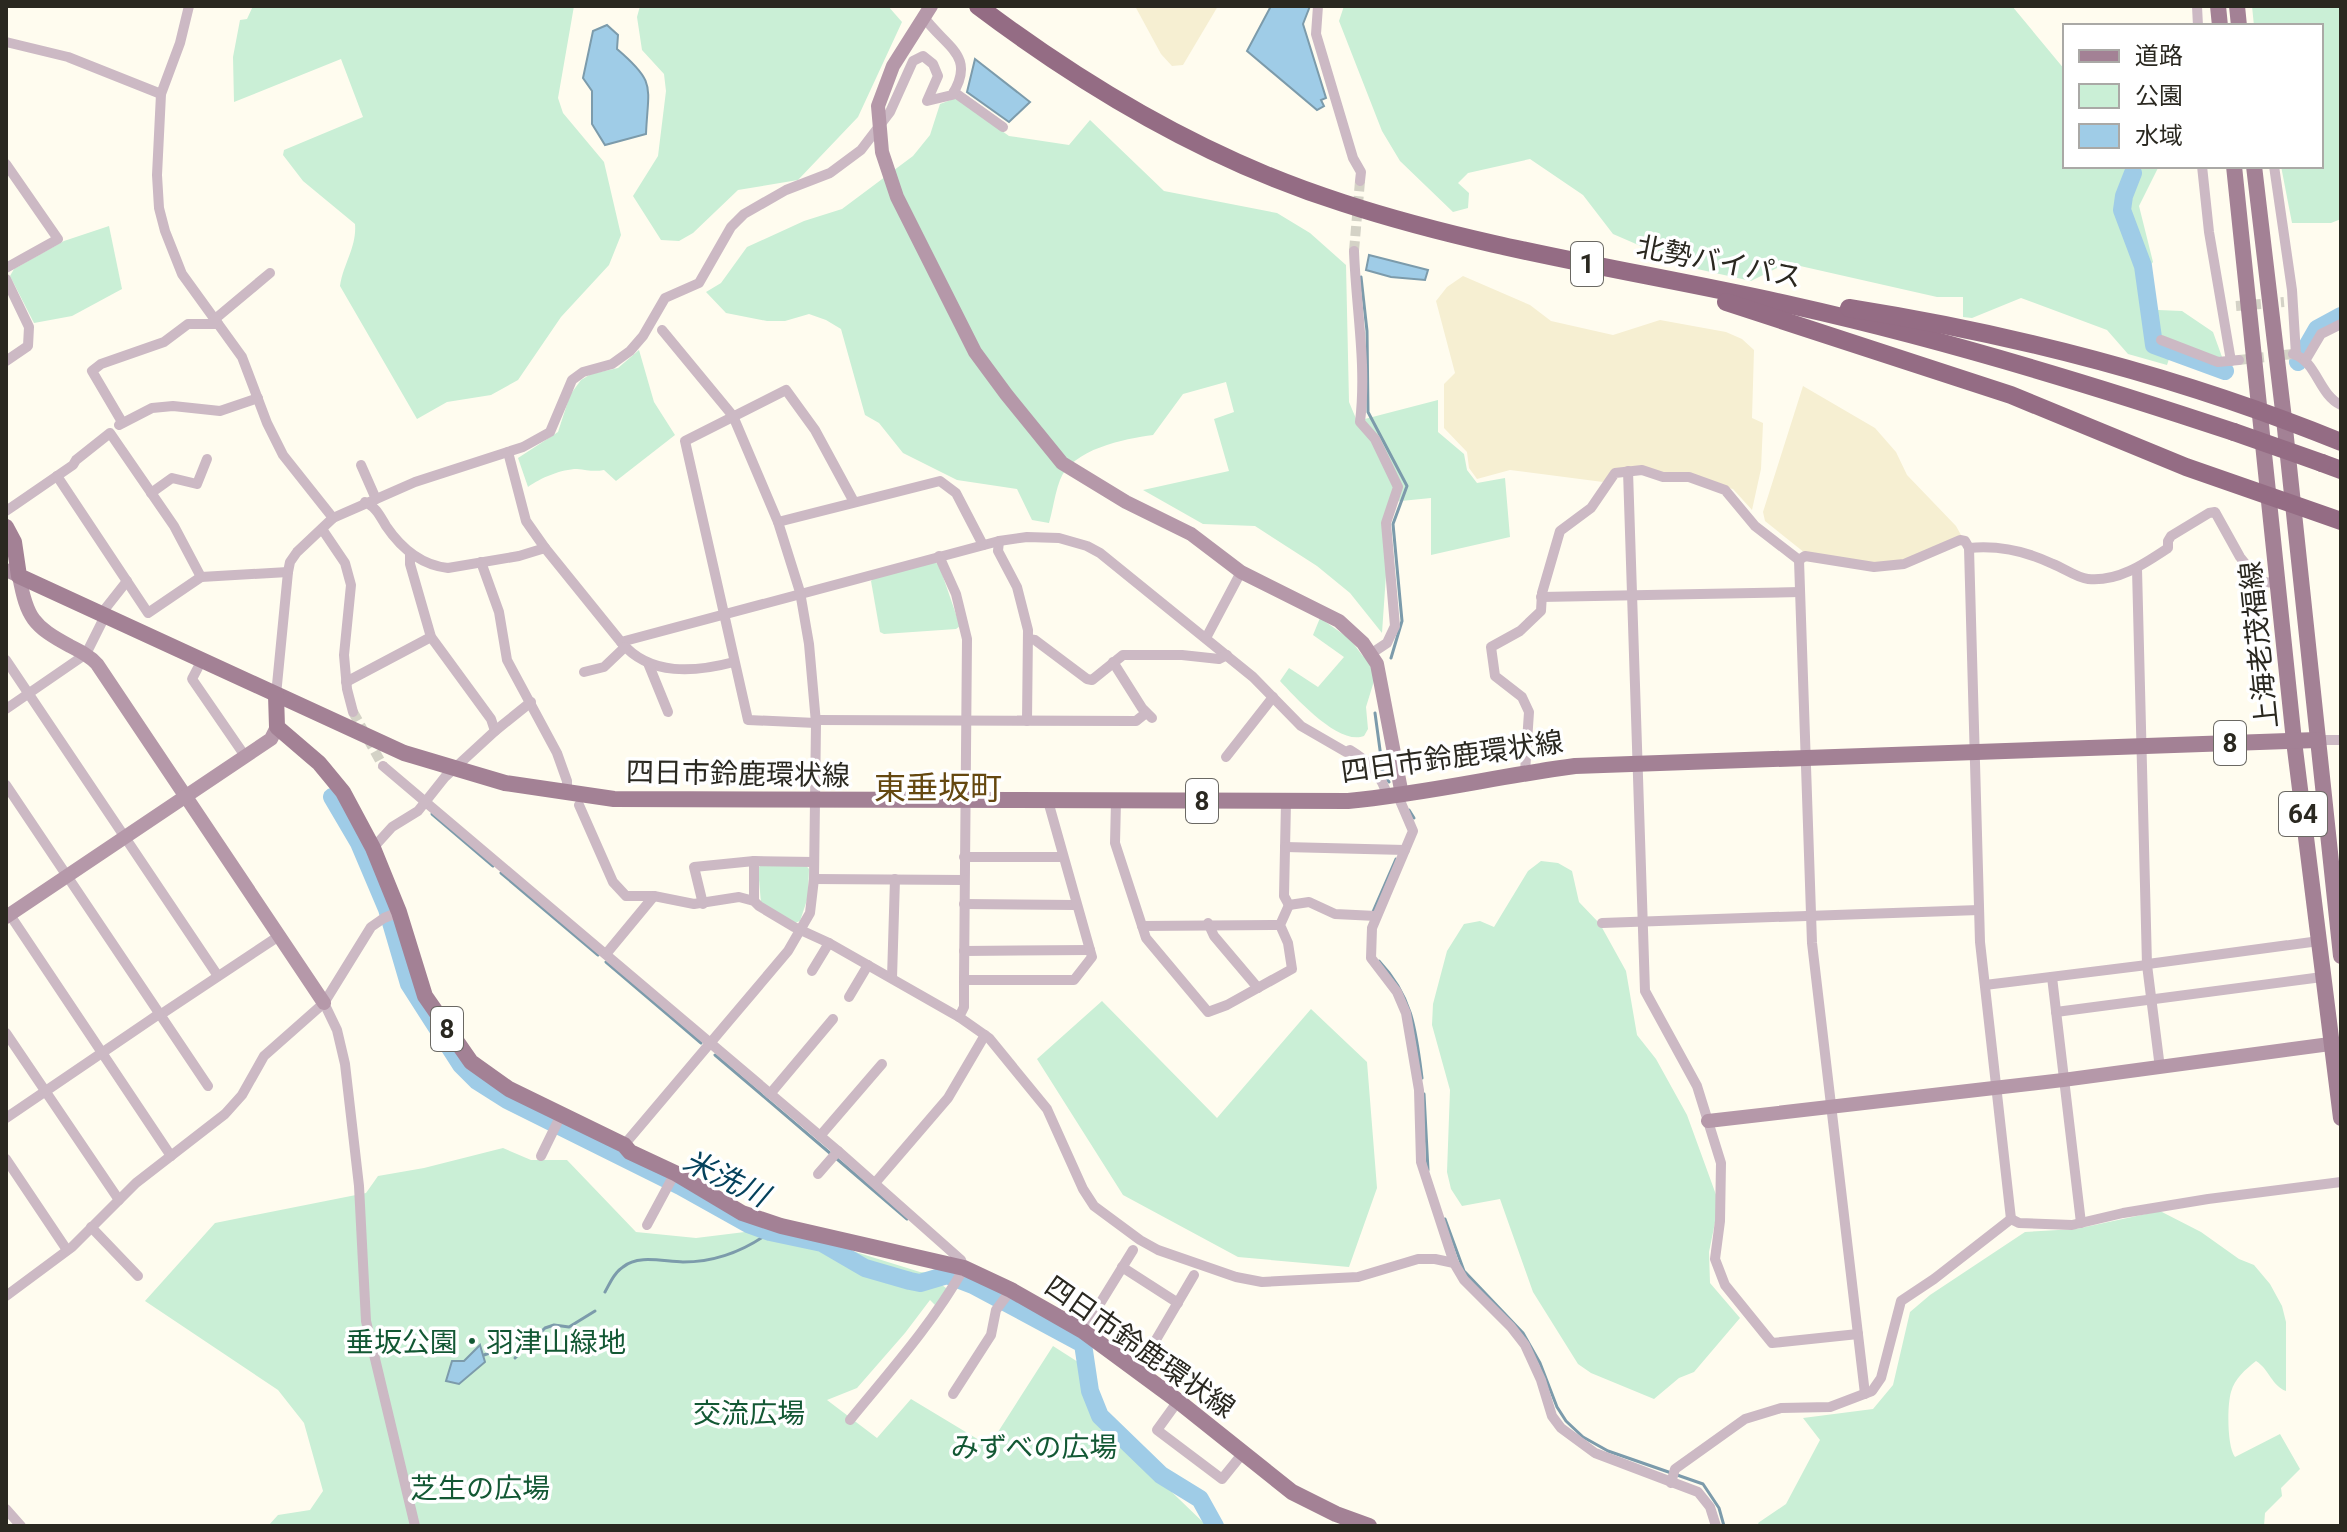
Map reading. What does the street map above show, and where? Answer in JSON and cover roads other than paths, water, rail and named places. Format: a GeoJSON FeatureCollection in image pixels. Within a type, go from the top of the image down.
{"type":"FeatureCollection","features":[{"type":"Feature","properties":{"kind":"highway","name":"北勢バイパス"},"geometry":{"type":"LineString","coordinates":[[978,6],[1028,44],[1153,121],[1278,179],[1340,202],[1407,222],[1644,276],[1795,306],[1895,331],[2070,380],[2341,470]]}},
{"type":"Feature","properties":{"kind":"highway","name":"1"},"geometry":{"type":"LineString","coordinates":[[1644,276],[1902,316],[2068,351],[2259,409],[2341,442]]}},
{"type":"Feature","properties":{"kind":"highway","name":"1"},"geometry":{"type":"LineString","coordinates":[[1644,276],[2011,395],[2186,467],[2341,521]]}},
{"type":"Feature","properties":{"kind":"main road","name":"上海老茂福線"},"geometry":{"type":"LineString","coordinates":[[2234,168],[2280,583],[2294,741],[2322,977],[2336,1043],[2341,1118]]}},
{"type":"Feature","properties":{"kind":"main road","name":"上海老茂福線"},"geometry":{"type":"LineString","coordinates":[[2254,168],[2341,956]]}},
{"type":"Feature","properties":{"kind":"main road"},"geometry":{"type":"LineString","coordinates":[[6,527],[14,542],[12,573]]}},
{"type":"Feature","properties":{"kind":"main road","name":"四日市鈴鹿環状線"},"geometry":{"type":"LineString","coordinates":[[12,573],[404,753],[573,800],[1286,802],[1396,796],[1575,766],[2318,740]]}},
{"type":"Feature","properties":{"kind":"main road"},"geometry":{"type":"LineString","coordinates":[[276,695],[277,727]]}},
{"type":"Feature","properties":{"kind":"main road","name":"四日市鈴鹿環状線"},"geometry":{"type":"LineString","coordinates":[[277,727],[319,763],[343,792],[373,848],[392,915],[425,996],[471,1062],[497,1082],[557,1124],[624,1145],[672,1179],[740,1218],[963,1271],[1009,1293],[1083,1331],[1178,1401],[1292,1492],[1369,1526]]}},
{"type":"Feature","properties":{"kind":"street"},"geometry":{"type":"LineString","coordinates":[[189,6],[180,43],[161,94],[157,175],[162,220],[182,274],[242,357],[267,423],[283,455],[333,518]]}},
{"type":"Feature","properties":{"kind":"street"},"geometry":{"type":"LineString","coordinates":[[1318,6],[1316,34],[1353,158],[1361,172],[1360,181]]}},
{"type":"Feature","properties":{"kind":"street"},"geometry":{"type":"LineString","coordinates":[[276,695],[288,572],[297,552],[333,518],[415,482],[531,444],[550,432],[567,388],[575,377],[624,357],[643,336],[665,298],[699,283],[731,227],[744,214],[786,190],[830,173],[861,150],[890,112],[913,61],[923,56],[933,64],[938,76],[927,101],[939,100],[954,92],[961,80],[962,63],[935,32],[927,11]]}},
{"type":"Feature","properties":{"kind":"street"},"geometry":{"type":"LineString","coordinates":[[927,11],[893,66],[878,106],[882,152],[897,197],[975,352],[1062,463],[1126,502],[1191,534],[1241,572],[1318,608],[1339,621],[1372,653],[1386,702],[1396,796],[1413,826],[1405,850],[1373,915],[1372,951],[1406,1013],[1419,1090],[1421,1162],[1454,1263],[1459,1274],[1525,1345],[1541,1380],[1552,1416],[1561,1428],[1587,1449],[1693,1488],[1704,1498],[1716,1526]]}},
{"type":"Feature","properties":{"kind":"street"},"geometry":{"type":"LineString","coordinates":[[6,42],[68,57],[161,94]]}},
{"type":"Feature","properties":{"kind":"street"},"geometry":{"type":"LineString","coordinates":[[954,92],[1003,127]]}},
{"type":"Feature","properties":{"kind":"street"},"geometry":{"type":"LineString","coordinates":[[6,164],[58,239],[6,268]]}},
{"type":"Feature","properties":{"kind":"street"},"geometry":{"type":"LineString","coordinates":[[2161,340],[2218,362],[2235,360],[2209,232],[2202,168]]}},
{"type":"Feature","properties":{"kind":"street"},"geometry":{"type":"LineString","coordinates":[[2274,168],[2288,302],[2299,357],[2326,394],[2341,405]]}},
{"type":"Feature","properties":{"kind":"street"},"geometry":{"type":"LineString","coordinates":[[1354,251],[1355,284],[1362,326],[1360,422],[1375,439],[1398,487],[1386,523],[1395,626],[1387,643],[1372,653]]}},
{"type":"Feature","properties":{"kind":"street"},"geometry":{"type":"LineString","coordinates":[[122,422],[92,371],[101,364],[164,342],[188,324],[217,322],[270,273]]}},
{"type":"Feature","properties":{"kind":"street"},"geometry":{"type":"LineString","coordinates":[[6,279],[29,327],[28,346],[6,361]]}},
{"type":"Feature","properties":{"kind":"street"},"geometry":{"type":"LineString","coordinates":[[2222,307],[2236,306]]}},
{"type":"Feature","properties":{"kind":"street"},"geometry":{"type":"LineString","coordinates":[[2299,357],[2321,334],[2341,324]]}},
{"type":"Feature","properties":{"kind":"street"},"geometry":{"type":"LineString","coordinates":[[624,1145],[788,951],[810,913],[814,879],[816,721],[809,644],[800,592],[778,522],[733,416],[662,330]]}},
{"type":"Feature","properties":{"kind":"street"},"geometry":{"type":"LineString","coordinates":[[854,502],[815,430],[786,390],[685,441],[748,720],[1136,721],[1149,716],[1113,662]]}},
{"type":"Feature","properties":{"kind":"street"},"geometry":{"type":"LineString","coordinates":[[6,511],[57,476],[122,422],[152,408],[173,406],[220,411],[258,398]]}},
{"type":"Feature","properties":{"kind":"street"},"geometry":{"type":"LineString","coordinates":[[110,433],[174,526],[201,577]]}},
{"type":"Feature","properties":{"kind":"street"},"geometry":{"type":"LineString","coordinates":[[508,452],[526,521],[623,645],[648,663],[693,671],[734,662]]}},
{"type":"Feature","properties":{"kind":"street"},"geometry":{"type":"LineString","coordinates":[[151,493],[172,478],[197,484],[207,459]]}},
{"type":"Feature","properties":{"kind":"street"},"geometry":{"type":"LineString","coordinates":[[361,465],[371,501],[392,535],[410,554],[429,564],[448,568],[519,556],[545,548]]}},
{"type":"Feature","properties":{"kind":"street"},"geometry":{"type":"LineString","coordinates":[[1525,772],[1529,712],[1522,697],[1495,676],[1490,652],[1494,643],[1520,631],[1541,611],[1541,597],[1560,531],[1591,508],[1615,473],[1642,470],[1663,477],[1689,477],[1725,490],[1755,526],[1799,560]]}},
{"type":"Feature","properties":{"kind":"street"},"geometry":{"type":"LineString","coordinates":[[1628,471],[1645,991],[1697,1086],[1721,1163],[1720,1221],[1715,1259],[1725,1285],[1772,1343],[1858,1334]]}},
{"type":"Feature","properties":{"kind":"street"},"geometry":{"type":"LineString","coordinates":[[57,476],[148,613],[201,577],[288,572]]}},
{"type":"Feature","properties":{"kind":"street"},"geometry":{"type":"LineString","coordinates":[[778,522],[940,481],[956,493],[983,545]]}},
{"type":"Feature","properties":{"kind":"street"},"geometry":{"type":"LineString","coordinates":[[1969,548],[1981,546],[2026,552],[2086,579],[2117,576],[2137,569],[2168,548],[2171,536],[2215,512],[2240,557],[2260,582],[2280,583]]}},
{"type":"Feature","properties":{"kind":"street"},"geometry":{"type":"LineString","coordinates":[[322,529],[345,563],[351,585],[344,655],[353,712]]}},
{"type":"Feature","properties":{"kind":"street"},"geometry":{"type":"LineString","coordinates":[[584,672],[604,667],[623,645],[723,613],[999,541],[1059,538],[1087,546],[1115,564],[1227,655],[1301,726],[1366,760],[1396,796]]}},
{"type":"Feature","properties":{"kind":"street"},"geometry":{"type":"LineString","coordinates":[[1799,560],[1805,556],[1874,567],[1904,564],[1960,540],[1965,541],[1969,548],[1979,910],[2011,1219]]}},
{"type":"Feature","properties":{"kind":"street"},"geometry":{"type":"LineString","coordinates":[[999,541],[998,551],[1022,602],[1028,639],[1027,721]]}},
{"type":"Feature","properties":{"kind":"street"},"geometry":{"type":"LineString","coordinates":[[410,554],[410,564],[431,637],[491,719],[495,731]]}},
{"type":"Feature","properties":{"kind":"street"},"geometry":{"type":"LineString","coordinates":[[939,556],[956,594],[966,632],[964,1007],[959,1017]]}},
{"type":"Feature","properties":{"kind":"street"},"geometry":{"type":"LineString","coordinates":[[1799,560],[1811,917],[1865,1394]]}},
{"type":"Feature","properties":{"kind":"street"},"geometry":{"type":"LineString","coordinates":[[481,562],[499,612],[507,660],[557,753],[573,800],[617,888],[626,896],[654,896],[703,904],[739,897],[754,901],[959,1017],[985,1035],[1047,1109],[1083,1189],[1094,1206],[1158,1250],[1236,1277],[1262,1282],[1358,1277],[1418,1259],[1454,1263]]}},
{"type":"Feature","properties":{"kind":"street"},"geometry":{"type":"LineString","coordinates":[[2137,569],[2148,964],[2160,1068]]}},
{"type":"Feature","properties":{"kind":"street"},"geometry":{"type":"LineString","coordinates":[[1206,638],[1241,572]]}},
{"type":"Feature","properties":{"kind":"street"},"geometry":{"type":"LineString","coordinates":[[12,573],[32,620],[97,664],[324,1003],[337,1030],[345,1064],[359,1186],[366,1321],[415,1526]]}},
{"type":"Feature","properties":{"kind":"street"},"geometry":{"type":"LineString","coordinates":[[6,709],[86,654],[103,615],[127,581]]}},
{"type":"Feature","properties":{"kind":"street"},"geometry":{"type":"LineString","coordinates":[[1541,597],[1800,592]]}},
{"type":"Feature","properties":{"kind":"street"},"geometry":{"type":"LineString","coordinates":[[346,682],[431,637]]}},
{"type":"Feature","properties":{"kind":"street"},"geometry":{"type":"LineString","coordinates":[[1028,639],[1035,640],[1092,680],[1123,655],[1182,655],[1219,659],[1227,655]]}},
{"type":"Feature","properties":{"kind":"street"},"geometry":{"type":"LineString","coordinates":[[6,660],[218,976]]}},
{"type":"Feature","properties":{"kind":"street"},"geometry":{"type":"LineString","coordinates":[[202,660],[192,679],[245,756]]}},
{"type":"Feature","properties":{"kind":"street"},"geometry":{"type":"LineString","coordinates":[[648,663],[668,712]]}},
{"type":"Feature","properties":{"kind":"street"},"geometry":{"type":"LineString","coordinates":[[1226,757],[1273,697]]}},
{"type":"Feature","properties":{"kind":"street"},"geometry":{"type":"LineString","coordinates":[[373,848],[392,827],[418,811],[445,777],[531,702]]}},
{"type":"Feature","properties":{"kind":"street"},"geometry":{"type":"LineString","coordinates":[[171,1156],[7,916],[271,739],[277,727]]}},
{"type":"Feature","properties":{"kind":"street"},"geometry":{"type":"LineString","coordinates":[[2318,740],[2341,740]]}},
{"type":"Feature","properties":{"kind":"street"},"geometry":{"type":"LineString","coordinates":[[383,766],[820,1136],[835,1154],[875,1183],[961,1260],[963,1271],[941,1309],[850,1420]]}},
{"type":"Feature","properties":{"kind":"street"},"geometry":{"type":"LineString","coordinates":[[6,785],[208,1086]]}},
{"type":"Feature","properties":{"kind":"street"},"geometry":{"type":"LineString","coordinates":[[964,980],[1074,980],[1092,957],[1048,801]]}},
{"type":"Feature","properties":{"kind":"street"},"geometry":{"type":"LineString","coordinates":[[1116,801],[1115,843],[1146,938],[1208,1012],[1227,1005],[1292,969],[1288,943],[1280,925],[1289,905]]}},
{"type":"Feature","properties":{"kind":"street"},"geometry":{"type":"LineString","coordinates":[[1286,802],[1284,896],[1289,905]]}},
{"type":"Feature","properties":{"kind":"street"},"geometry":{"type":"LineString","coordinates":[[1285,847],[1405,850]]}},
{"type":"Feature","properties":{"kind":"street"},"geometry":{"type":"LineString","coordinates":[[964,857],[1063,857]]}},
{"type":"Feature","properties":{"kind":"street"},"geometry":{"type":"LineString","coordinates":[[703,904],[694,867],[754,861],[814,862]]}},
{"type":"Feature","properties":{"kind":"street"},"geometry":{"type":"LineString","coordinates":[[754,861],[754,901]]}},
{"type":"Feature","properties":{"kind":"street"},"geometry":{"type":"LineString","coordinates":[[814,879],[964,880]]}},
{"type":"Feature","properties":{"kind":"street"},"geometry":{"type":"LineString","coordinates":[[892,978],[895,879]]}},
{"type":"Feature","properties":{"kind":"street"},"geometry":{"type":"LineString","coordinates":[[606,954],[654,896]]}},
{"type":"Feature","properties":{"kind":"street"},"geometry":{"type":"LineString","coordinates":[[1289,905],[1309,902],[1335,914],[1373,915]]}},
{"type":"Feature","properties":{"kind":"street"},"geometry":{"type":"LineString","coordinates":[[964,904],[1076,905]]}},
{"type":"Feature","properties":{"kind":"street"},"geometry":{"type":"LineString","coordinates":[[1602,923],[1979,910]]}},
{"type":"Feature","properties":{"kind":"street"},"geometry":{"type":"LineString","coordinates":[[8,1290],[67,1250],[119,1200],[232,1108],[264,1056],[324,1003],[368,933],[392,915]]}},
{"type":"Feature","properties":{"kind":"street"},"geometry":{"type":"LineString","coordinates":[[1142,926],[1208,923],[1280,925]]}},
{"type":"Feature","properties":{"kind":"street"},"geometry":{"type":"LineString","coordinates":[[1208,923],[1214,936],[1258,988]]}},
{"type":"Feature","properties":{"kind":"street"},"geometry":{"type":"LineString","coordinates":[[6,1118],[279,936]]}},
{"type":"Feature","properties":{"kind":"street"},"geometry":{"type":"LineString","coordinates":[[1985,985],[2319,941]]}},
{"type":"Feature","properties":{"kind":"street"},"geometry":{"type":"LineString","coordinates":[[812,971],[829,943]]}},
{"type":"Feature","properties":{"kind":"street"},"geometry":{"type":"LineString","coordinates":[[964,951],[1090,950]]}},
{"type":"Feature","properties":{"kind":"street"},"geometry":{"type":"LineString","coordinates":[[849,997],[868,965]]}},
{"type":"Feature","properties":{"kind":"street"},"geometry":{"type":"LineString","coordinates":[[2052,977],[2081,1223]]}},
{"type":"Feature","properties":{"kind":"street"},"geometry":{"type":"LineString","coordinates":[[2056,1012],[2322,977]]}},
{"type":"Feature","properties":{"kind":"street"},"geometry":{"type":"LineString","coordinates":[[770,1094],[833,1019]]}},
{"type":"Feature","properties":{"kind":"street"},"geometry":{"type":"LineString","coordinates":[[6,1033],[119,1200]]}},
{"type":"Feature","properties":{"kind":"street"},"geometry":{"type":"LineString","coordinates":[[875,1183],[948,1098],[985,1035]]}},
{"type":"Feature","properties":{"kind":"street"},"geometry":{"type":"LineString","coordinates":[[1708,1121],[2160,1068],[2336,1043]]}},
{"type":"Feature","properties":{"kind":"street"},"geometry":{"type":"LineString","coordinates":[[820,1136],[882,1064]]}},
{"type":"Feature","properties":{"kind":"street"},"geometry":{"type":"LineString","coordinates":[[541,1156],[557,1124]]}},
{"type":"Feature","properties":{"kind":"street"},"geometry":{"type":"LineString","coordinates":[[818,1174],[835,1154]]}},
{"type":"Feature","properties":{"kind":"street"},"geometry":{"type":"LineString","coordinates":[[6,1159],[67,1250]]}},
{"type":"Feature","properties":{"kind":"street"},"geometry":{"type":"LineString","coordinates":[[647,1225],[672,1179]]}},
{"type":"Feature","properties":{"kind":"street"},"geometry":{"type":"LineString","coordinates":[[2011,1219],[2019,1223],[2072,1225],[2208,1199],[2341,1182]]}},
{"type":"Feature","properties":{"kind":"street"},"geometry":{"type":"LineString","coordinates":[[1671,1482],[1675,1469],[1745,1419],[1781,1408],[1830,1407],[1872,1391],[1881,1378],[1901,1301],[2011,1219]]}},
{"type":"Feature","properties":{"kind":"street"},"geometry":{"type":"LineString","coordinates":[[91,1227],[138,1276]]}},
{"type":"Feature","properties":{"kind":"street"},"geometry":{"type":"LineString","coordinates":[[1083,1331],[1133,1250]]}},
{"type":"Feature","properties":{"kind":"street"},"geometry":{"type":"LineString","coordinates":[[1122,1267],[1178,1303]]}},
{"type":"Feature","properties":{"kind":"street"},"geometry":{"type":"LineString","coordinates":[[1137,1372],[1194,1275]]}},
{"type":"Feature","properties":{"kind":"street"},"geometry":{"type":"LineString","coordinates":[[953,1394],[991,1335],[996,1310],[1009,1293]]}},
{"type":"Feature","properties":{"kind":"street"},"geometry":{"type":"LineString","coordinates":[[1178,1401],[1157,1430],[1222,1479],[1243,1453]]}},
{"type":"Feature","properties":{"kind":"street"},"geometry":{"type":"LineString","coordinates":[[6,1509],[21,1526]]}},
{"type":"Feature","properties":{"kind":"water"},"geometry":{"type":"Polygon","coordinates":[[[1271,6],[1310,6],[1303,24],[1326,98],[1321,100],[1324,106],[1317,110],[1247,51],[1271,6]]]}},
{"type":"Feature","properties":{"kind":"water"},"geometry":{"type":"Polygon","coordinates":[[[607,25],[618,35],[617,49],[644,78],[648,95],[646,134],[605,145],[592,124],[592,91],[583,78],[593,31],[607,25]]]}},
{"type":"Feature","properties":{"kind":"water"},"geometry":{"type":"Polygon","coordinates":[[[975,59],[1030,102],[1009,122],[967,92],[975,59]]]}},
{"type":"Feature","properties":{"kind":"water"},"geometry":{"type":"Polygon","coordinates":[[[1369,255],[1428,270],[1425,280],[1391,277],[1366,270],[1369,255]]]}},
{"type":"Feature","properties":{"kind":"water"},"geometry":{"type":"Polygon","coordinates":[[[480,1345],[485,1362],[459,1384],[446,1381],[452,1361],[464,1361],[480,1345]]]}},
{"type":"Feature","properties":{"kind":"waterway"},"geometry":{"type":"LineString","coordinates":[[2133,173],[2122,210],[2143,266],[2154,345],[2225,371]]}},
{"type":"Feature","properties":{"kind":"waterway"},"geometry":{"type":"LineString","coordinates":[[1361,277],[1367,331],[1368,412],[1407,486],[1393,524],[1402,621],[1391,658]]}},
{"type":"Feature","properties":{"kind":"waterway"},"geometry":{"type":"LineString","coordinates":[[2298,362],[2317,329],[2341,316]]}},
{"type":"Feature","properties":{"kind":"waterway"},"geometry":{"type":"LineString","coordinates":[[1375,713],[1383,772],[1389,782]]}},
{"type":"Feature","properties":{"kind":"waterway","name":"米洗川"},"geometry":{"type":"LineString","coordinates":[[332,797],[359,843],[387,909],[409,984],[461,1065],[477,1081],[507,1100],[680,1186],[748,1224],[822,1243],[865,1268],[910,1281],[920,1283],[947,1275],[973,1285],[1083,1344],[1090,1391],[1100,1416],[1161,1475],[1200,1499],[1215,1526]]}},
{"type":"Feature","properties":{"kind":"waterway"},"geometry":{"type":"LineString","coordinates":[[1409,810],[1414,818]]}},
{"type":"Feature","properties":{"kind":"waterway"},"geometry":{"type":"LineString","coordinates":[[432,814],[493,866]]}},
{"type":"Feature","properties":{"kind":"waterway"},"geometry":{"type":"LineString","coordinates":[[1372,914],[1396,859]]}},
{"type":"Feature","properties":{"kind":"waterway"},"geometry":{"type":"LineString","coordinates":[[501,873],[598,955]]}},
{"type":"Feature","properties":{"kind":"waterway"},"geometry":{"type":"LineString","coordinates":[[1379,961],[1406,1001],[1415,1030],[1422,1078]]}},
{"type":"Feature","properties":{"kind":"waterway"},"geometry":{"type":"LineString","coordinates":[[606,962],[701,1043]]}},
{"type":"Feature","properties":{"kind":"waterway"},"geometry":{"type":"LineString","coordinates":[[715,1055],[831,1154]]}},
{"type":"Feature","properties":{"kind":"waterway"},"geometry":{"type":"LineString","coordinates":[[1424,1094],[1428,1170]]}},
{"type":"Feature","properties":{"kind":"waterway"},"geometry":{"type":"LineString","coordinates":[[837,1159],[907,1219]]}},
{"type":"Feature","properties":{"kind":"waterway"},"geometry":{"type":"LineString","coordinates":[[1445,1219],[1464,1271],[1523,1333],[1566,1421],[1583,1437],[1608,1451],[1703,1484],[1719,1508],[1724,1526]]}},
{"type":"Feature","properties":{"kind":"waterway"},"geometry":{"type":"LineString","coordinates":[[605,1292],[612,1278],[629,1263],[718,1258],[740,1250],[770,1232]]}},
{"type":"Feature","properties":{"kind":"waterway"},"geometry":{"type":"LineString","coordinates":[[515,1358],[545,1328],[554,1325],[569,1327],[595,1311]]}},
{"type":"Feature","properties":{"kind":"waterway"},"geometry":{"type":"LineString","coordinates":[[484,1355],[495,1351]]}},
{"type":"Feature","properties":{"kind":"tunnel"},"geometry":{"type":"LineString","coordinates":[[1354,251],[1360,181]]}},
{"type":"Feature","properties":{"kind":"tunnel"},"geometry":{"type":"LineString","coordinates":[[2236,306],[2284,302]]}},
{"type":"Feature","properties":{"kind":"tunnel"},"geometry":{"type":"LineString","coordinates":[[2239,360],[2293,354]]}},
{"type":"Feature","properties":{"kind":"tunnel"},"geometry":{"type":"LineString","coordinates":[[353,712],[383,766]]}},
{"type":"Feature","properties":{"kind":"district","name":"東垂坂町"},"geometry":{"type":"Point","coordinates":[938,788]}},
{"type":"Feature","properties":{"kind":"park label","name":"垂坂公園・羽津山緑地"},"geometry":{"type":"Point","coordinates":[486,1342]}},
{"type":"Feature","properties":{"kind":"park label","name":"交流広場"},"geometry":{"type":"Point","coordinates":[749,1413]}},
{"type":"Feature","properties":{"kind":"park label","name":"みずべの広場"},"geometry":{"type":"Point","coordinates":[1034,1447]}},
{"type":"Feature","properties":{"kind":"park label","name":"芝生の広場"},"geometry":{"type":"Point","coordinates":[480,1488]}}]}
